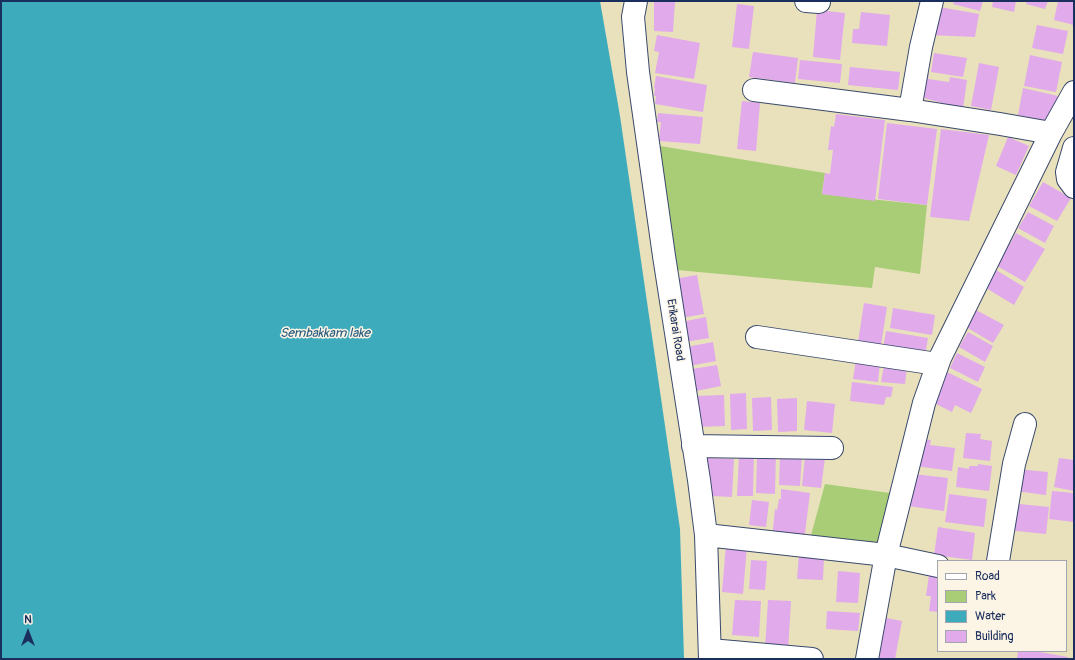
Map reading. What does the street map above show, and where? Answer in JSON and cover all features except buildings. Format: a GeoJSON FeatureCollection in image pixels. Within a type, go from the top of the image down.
{"type":"FeatureCollection","features":[{"type":"Feature","properties":{"kind":"street","name":"Erikarai Road"},"geometry":{"type":"LineString","coordinates":[[636,1],[633,17],[638,72],[706,535],[710,655]]}},
{"type":"Feature","properties":{"kind":"street"},"geometry":{"type":"LineString","coordinates":[[910,110],[921,47],[932,1]]}},
{"type":"Feature","properties":{"kind":"street"},"geometry":{"type":"LineString","coordinates":[[754,90],[910,110],[1051,133]]}},
{"type":"Feature","properties":{"kind":"street"},"geometry":{"type":"LineString","coordinates":[[867,659],[886,555],[924,403],[937,364],[1051,133],[1074,92]]}},
{"type":"Feature","properties":{"kind":"street"},"geometry":{"type":"LineString","coordinates":[[1074,148],[1066,172],[1068,179],[1074,187]]}},
{"type":"Feature","properties":{"kind":"street"},"geometry":{"type":"LineString","coordinates":[[757,337],[937,364]]}},
{"type":"Feature","properties":{"kind":"street"},"geometry":{"type":"LineString","coordinates":[[998,560],[1014,464],[1025,424]]}},
{"type":"Feature","properties":{"kind":"street"},"geometry":{"type":"LineString","coordinates":[[694,446],[832,448]]}},
{"type":"Feature","properties":{"kind":"street"},"geometry":{"type":"LineString","coordinates":[[706,535],[886,555],[937,566]]}},
{"type":"Feature","properties":{"kind":"street"},"geometry":{"type":"LineString","coordinates":[[710,655],[812,659]]}},
{"type":"Feature","properties":{"kind":"green space"},"geometry":{"type":"Polygon","coordinates":[[[648,144],[825,173],[822,194],[927,205],[920,274],[875,267],[872,288],[666,269],[648,144]]]}},
{"type":"Feature","properties":{"kind":"green space"},"geometry":{"type":"Polygon","coordinates":[[[825,484],[897,494],[888,549],[808,546],[825,484]]]}},
{"type":"Feature","properties":{"kind":"water","name":"Sembakkam lake"},"geometry":{"type":"Polygon","coordinates":[[[1,1],[600,1],[620,116],[680,529],[684,659],[1,659],[1,1]]]}}]}
